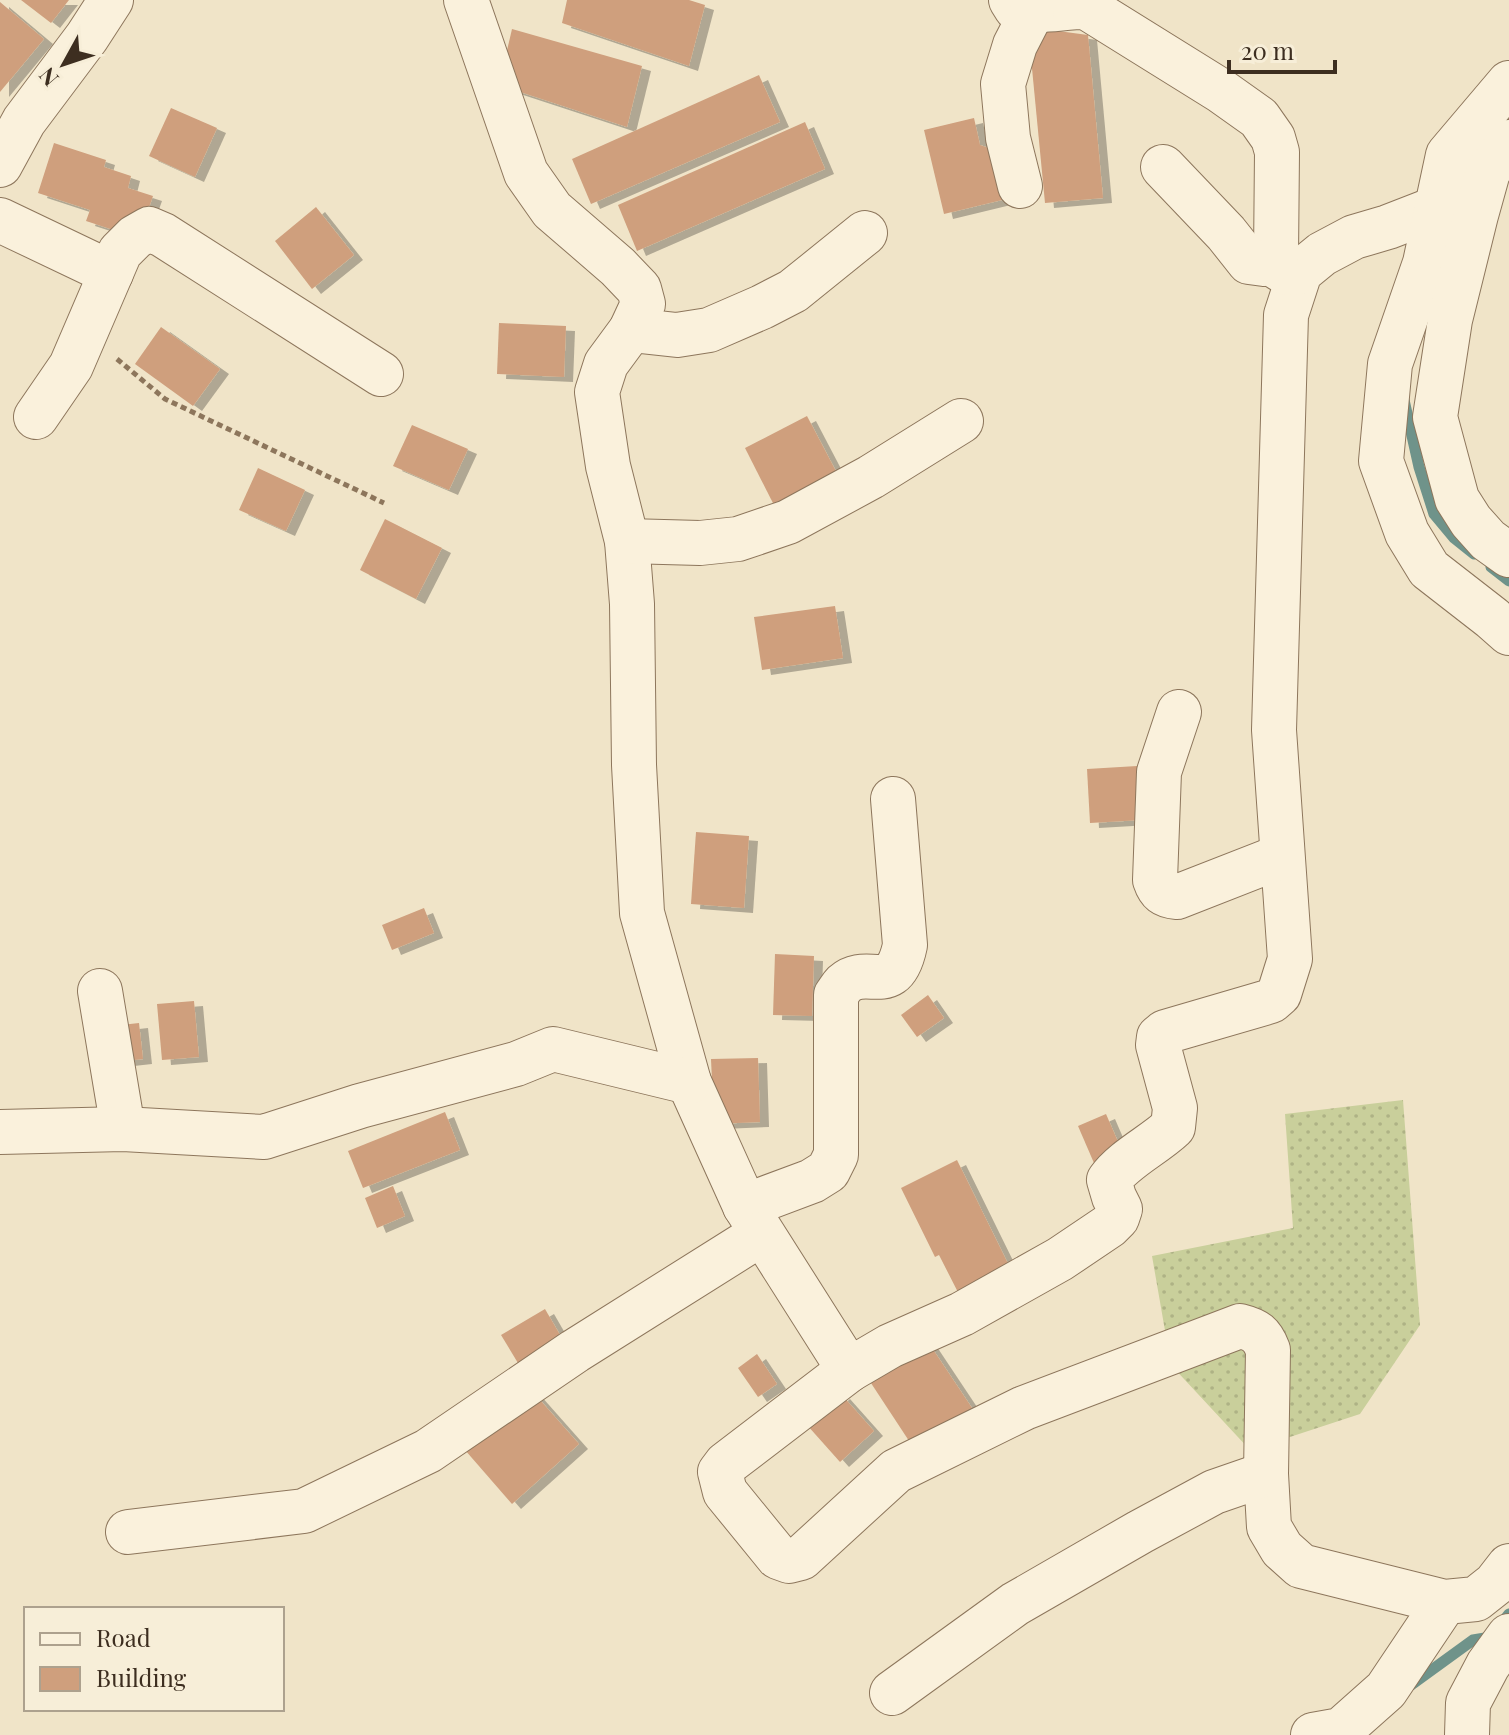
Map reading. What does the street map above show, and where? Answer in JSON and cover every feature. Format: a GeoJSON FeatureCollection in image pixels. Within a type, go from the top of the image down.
{"type":"FeatureCollection","features":[{"type":"Feature","properties":{"kind":"street"},"geometry":{"type":"LineString","coordinates":[[0,165],[12,113],[87,37],[111,0]]}},
{"type":"Feature","properties":{"kind":"street"},"geometry":{"type":"LineString","coordinates":[[466,0],[526,173],[552,210],[639,289],[643,304],[631,330],[606,364],[597,392],[608,466],[627,541],[632,604],[634,765],[642,913],[689,1082],[753,1220],[849,1370]]}},
{"type":"Feature","properties":{"kind":"street"},"geometry":{"type":"LineString","coordinates":[[1020,186],[1008,138],[1003,84],[1015,45],[1021,6],[1086,7],[1136,18],[1259,118],[1273,138],[1288,265],[1274,730],[1290,959],[1279,994],[1271,1001],[1165,1032],[1159,1037],[1158,1045],[1175,1108],[1173,1127],[1115,1171],[1109,1180],[1120,1209],[1109,1226],[1060,1259],[962,1314],[890,1346],[849,1370],[726,1464],[720,1472],[725,1492],[778,1557],[789,1561],[801,1558],[896,1471],[1024,1408],[1240,1326],[1255,1329],[1268,1350],[1266,1474],[1269,1527],[1282,1549],[1301,1566],[1445,1602],[1476,1599],[1495,1584],[1509,1566]]}},
{"type":"Feature","properties":{"kind":"street"},"geometry":{"type":"LineString","coordinates":[[1509,83],[1448,155],[1461,228],[1435,417],[1457,499],[1488,540],[1509,555]]}},
{"type":"Feature","properties":{"kind":"street"},"geometry":{"type":"LineString","coordinates":[[1509,142],[1488,172],[1461,228],[1425,263],[1390,364],[1381,461],[1407,533],[1429,569],[1509,633]]}},
{"type":"Feature","properties":{"kind":"street"},"geometry":{"type":"LineString","coordinates":[[1163,167],[1226,233],[1249,262],[1288,265],[1322,254],[1354,237],[1388,227],[1461,228]]}},
{"type":"Feature","properties":{"kind":"street"},"geometry":{"type":"LineString","coordinates":[[0,220],[111,273]]}},
{"type":"Feature","properties":{"kind":"street"},"geometry":{"type":"LineString","coordinates":[[36,417],[71,366],[120,252],[135,237],[149,229],[381,374]]}},
{"type":"Feature","properties":{"kind":"street"},"geometry":{"type":"LineString","coordinates":[[631,330],[677,335],[709,330],[793,291],[865,233]]}},
{"type":"Feature","properties":{"kind":"street"},"geometry":{"type":"LineString","coordinates":[[627,541],[713,542],[738,539],[788,522],[871,477],[961,421]]}},
{"type":"Feature","properties":{"kind":"street"},"geometry":{"type":"LineString","coordinates":[[1179,712],[1159,772],[1155,880],[1158,890],[1167,896],[1177,897],[1282,856]]}},
{"type":"Feature","properties":{"kind":"street"},"geometry":{"type":"LineString","coordinates":[[128,1532],[304,1511],[428,1451],[575,1351],[753,1220],[828,1171],[836,1155],[836,995],[844,983],[856,978],[881,977],[894,972],[902,962],[905,945],[893,799]]}},
{"type":"Feature","properties":{"kind":"street"},"geometry":{"type":"LineString","coordinates":[[100,991],[123,1129]]}},
{"type":"Feature","properties":{"kind":"street"},"geometry":{"type":"LineString","coordinates":[[0,1132],[123,1129],[264,1137],[360,1106],[516,1064],[553,1049],[689,1082]]}},
{"type":"Feature","properties":{"kind":"street"},"geometry":{"type":"LineString","coordinates":[[892,1693],[1015,1604],[1214,1492],[1266,1474]]}},
{"type":"Feature","properties":{"kind":"street"},"geometry":{"type":"LineString","coordinates":[[1313,1735],[1341,1730],[1386,1690],[1445,1602]]}},
{"type":"Feature","properties":{"kind":"street"},"geometry":{"type":"LineString","coordinates":[[1467,1735],[1468,1703],[1488,1665],[1509,1636]]}},
{"type":"Feature","properties":{"kind":"path"},"geometry":{"type":"LineString","coordinates":[[86,332],[165,399],[384,503]]}},
{"type":"Feature","properties":{"kind":"green space"},"geometry":{"type":"Polygon","coordinates":[[[1403,1100],[1420,1325],[1360,1414],[1250,1450],[1171,1365],[1152,1256],[1293,1228],[1285,1114],[1403,1100]]]}},
{"type":"Feature","properties":{"kind":"building"},"geometry":{"type":"Polygon","coordinates":[[[21,0],[69,0],[51,23],[21,0]]]}},
{"type":"Feature","properties":{"kind":"building"},"geometry":{"type":"Polygon","coordinates":[[[567,0],[689,0],[705,5],[689,66],[562,23],[567,0]]]}},
{"type":"Feature","properties":{"kind":"building"},"geometry":{"type":"Polygon","coordinates":[[[0,2],[44,39],[0,92],[0,2]]]}},
{"type":"Feature","properties":{"kind":"building"},"geometry":{"type":"Polygon","coordinates":[[[1028,27],[1088,35],[1103,198],[1045,203],[1028,27]]]}},
{"type":"Feature","properties":{"kind":"building"},"geometry":{"type":"Polygon","coordinates":[[[512,29],[642,66],[627,127],[499,85],[512,29]]]}},
{"type":"Feature","properties":{"kind":"building"},"geometry":{"type":"Polygon","coordinates":[[[759,75],[780,122],[591,204],[572,159],[759,75]]]}},
{"type":"Feature","properties":{"kind":"building"},"geometry":{"type":"Polygon","coordinates":[[[171,108],[217,128],[195,177],[149,156],[171,108]]]}},
{"type":"Feature","properties":{"kind":"building"},"geometry":{"type":"Polygon","coordinates":[[[974,118],[980,145],[1003,153],[1006,199],[944,214],[924,130],[974,118]]]}},
{"type":"Feature","properties":{"kind":"building"},"geometry":{"type":"Polygon","coordinates":[[[805,122],[825,169],[637,251],[618,205],[805,122]]]}},
{"type":"Feature","properties":{"kind":"building"},"geometry":{"type":"Polygon","coordinates":[[[54,143],[106,160],[104,167],[131,176],[128,188],[153,196],[142,227],[129,235],[86,221],[90,210],[38,193],[54,143]]]}},
{"type":"Feature","properties":{"kind":"building"},"geometry":{"type":"Polygon","coordinates":[[[316,207],[354,255],[312,289],[275,241],[316,207]]]}},
{"type":"Feature","properties":{"kind":"building"},"geometry":{"type":"Polygon","coordinates":[[[499,323],[566,326],[564,377],[497,374],[499,323]]]}},
{"type":"Feature","properties":{"kind":"building"},"geometry":{"type":"Polygon","coordinates":[[[161,327],[220,369],[193,406],[135,364],[161,327]]]}},
{"type":"Feature","properties":{"kind":"building"},"geometry":{"type":"Polygon","coordinates":[[[807,416],[840,479],[777,511],[745,448],[807,416]]]}},
{"type":"Feature","properties":{"kind":"building"},"geometry":{"type":"Polygon","coordinates":[[[412,425],[468,449],[449,490],[393,466],[412,425]]]}},
{"type":"Feature","properties":{"kind":"building"},"geometry":{"type":"Polygon","coordinates":[[[258,468],[305,490],[286,531],[239,510],[258,468]]]}},
{"type":"Feature","properties":{"kind":"building"},"geometry":{"type":"Polygon","coordinates":[[[385,519],[442,548],[416,599],[360,570],[385,519]]]}},
{"type":"Feature","properties":{"kind":"building"},"geometry":{"type":"Polygon","coordinates":[[[835,606],[843,658],[762,670],[754,617],[835,606]]]}},
{"type":"Feature","properties":{"kind":"building"},"geometry":{"type":"Polygon","coordinates":[[[1137,766],[1141,820],[1090,823],[1087,769],[1137,766]]]}},
{"type":"Feature","properties":{"kind":"building"},"geometry":{"type":"Polygon","coordinates":[[[696,832],[749,836],[744,908],[691,904],[696,832]]]}},
{"type":"Feature","properties":{"kind":"building"},"geometry":{"type":"Polygon","coordinates":[[[424,908],[434,933],[392,950],[382,925],[424,908]]]}},
{"type":"Feature","properties":{"kind":"building"},"geometry":{"type":"Polygon","coordinates":[[[775,954],[814,956],[812,1016],[773,1015],[775,954]]]}},
{"type":"Feature","properties":{"kind":"building"},"geometry":{"type":"Polygon","coordinates":[[[928,995],[944,1018],[917,1037],[901,1015],[928,995]]]}},
{"type":"Feature","properties":{"kind":"building"},"geometry":{"type":"Polygon","coordinates":[[[194,1001],[199,1057],[162,1060],[157,1004],[194,1001]]]}},
{"type":"Feature","properties":{"kind":"building"},"geometry":{"type":"Polygon","coordinates":[[[139,1023],[143,1059],[116,1062],[112,1026],[139,1023]]]}},
{"type":"Feature","properties":{"kind":"building"},"geometry":{"type":"Polygon","coordinates":[[[758,1058],[760,1122],[714,1124],[711,1059],[758,1058]]]}},
{"type":"Feature","properties":{"kind":"building"},"geometry":{"type":"Polygon","coordinates":[[[445,1112],[460,1150],[363,1188],[348,1151],[445,1112]]]}},
{"type":"Feature","properties":{"kind":"building"},"geometry":{"type":"Polygon","coordinates":[[[1106,1114],[1125,1158],[1097,1170],[1078,1126],[1106,1114]]]}},
{"type":"Feature","properties":{"kind":"building"},"geometry":{"type":"Polygon","coordinates":[[[957,1160],[1016,1280],[965,1306],[939,1255],[935,1257],[901,1188],[957,1160]]]}},
{"type":"Feature","properties":{"kind":"building"},"geometry":{"type":"Polygon","coordinates":[[[393,1186],[405,1216],[377,1228],[365,1198],[393,1186]]]}},
{"type":"Feature","properties":{"kind":"building"},"geometry":{"type":"Polygon","coordinates":[[[545,1309],[567,1347],[524,1373],[501,1335],[545,1309]]]}},
{"type":"Feature","properties":{"kind":"building"},"geometry":{"type":"Polygon","coordinates":[[[926,1339],[972,1408],[913,1447],[867,1377],[926,1339]]]}},
{"type":"Feature","properties":{"kind":"building"},"geometry":{"type":"Polygon","coordinates":[[[757,1354],[777,1384],[758,1397],[738,1368],[757,1354]]]}},
{"type":"Feature","properties":{"kind":"building"},"geometry":{"type":"Polygon","coordinates":[[[532,1391],[579,1444],[512,1504],[465,1450],[532,1391]]]}},
{"type":"Feature","properties":{"kind":"building"},"geometry":{"type":"Polygon","coordinates":[[[841,1394],[874,1431],[840,1462],[807,1425],[841,1394]]]}},
{"type":"Feature","properties":{"kind":"waterway"},"geometry":{"type":"LineString","coordinates":[[1404,400],[1419,467],[1434,514],[1454,538],[1474,554]]}},
{"type":"Feature","properties":{"kind":"waterway"},"geometry":{"type":"LineString","coordinates":[[1491,567],[1509,581]]}},
{"type":"Feature","properties":{"kind":"waterway"},"geometry":{"type":"LineString","coordinates":[[1411,1685],[1473,1640],[1491,1637],[1509,1614]]}}]}
